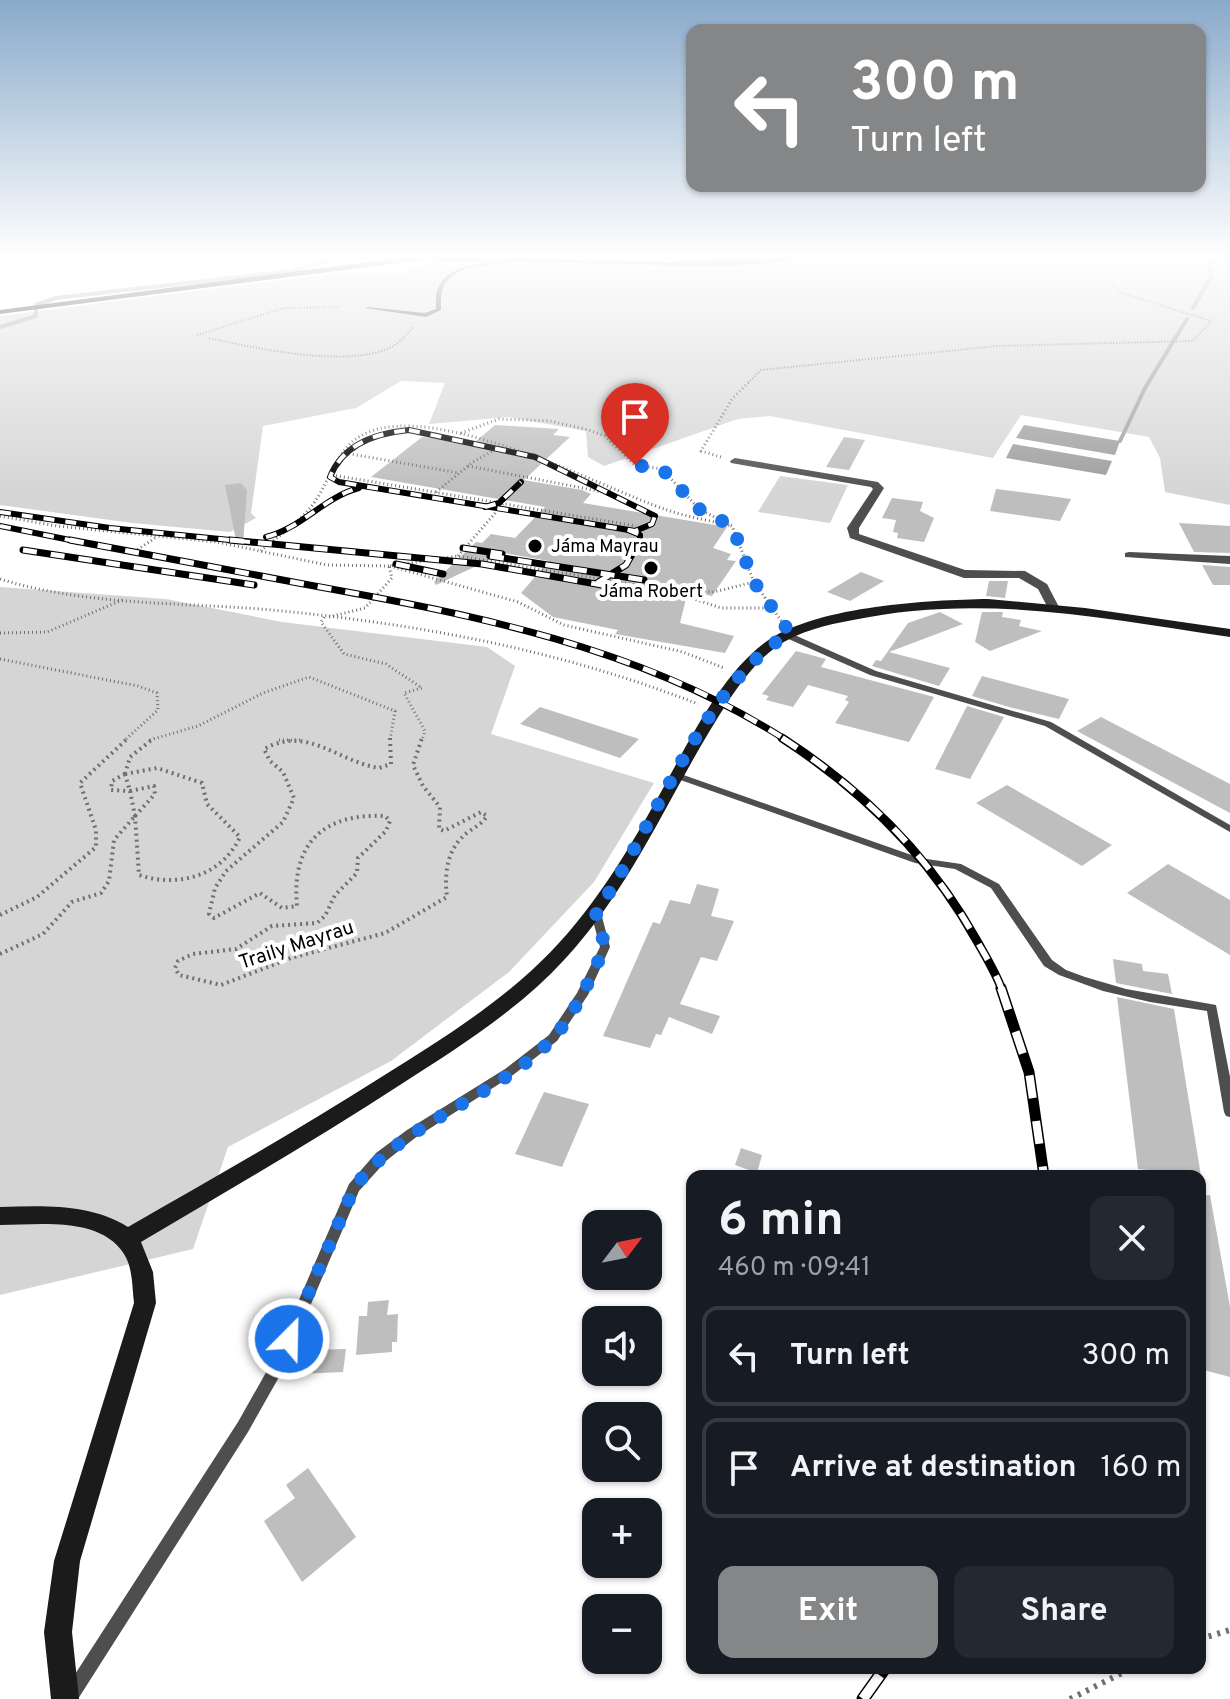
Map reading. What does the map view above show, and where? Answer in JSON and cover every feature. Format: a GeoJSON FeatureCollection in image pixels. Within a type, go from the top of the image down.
{"type":"FeatureCollection","features":[{"type":"Feature","properties":{"kind":"street"},"geometry":{"type":"LineString","coordinates":[[735,461],[874,484],[879,488],[853,528],[854,536],[935,567],[964,574],[1021,574],[1043,587],[1054,609]]}},
{"type":"Feature","properties":{"kind":"street"},"geometry":{"type":"LineString","coordinates":[[1129,555],[1230,560]]}},
{"type":"Feature","properties":{"kind":"street"},"geometry":{"type":"LineString","coordinates":[[129,1238],[363,1099],[492,1017],[555,960],[596,913],[642,840],[675,775],[742,674],[771,645],[789,634],[886,607],[941,601],[983,601],[1230,633]]}},
{"type":"Feature","properties":{"kind":"street"},"geometry":{"type":"LineString","coordinates":[[0,1216],[101,1223],[129,1238],[143,1272],[145,1303],[67,1561],[58,1632],[66,1699]]}},
{"type":"Feature","properties":{"kind":"lane"},"geometry":{"type":"LineString","coordinates":[[789,634],[873,673],[1048,724],[1230,829]]}},
{"type":"Feature","properties":{"kind":"lane"},"geometry":{"type":"LineString","coordinates":[[675,775],[919,861],[957,866],[995,886],[1048,963],[1060,973],[1126,992],[1212,1008],[1230,1112]]}},
{"type":"Feature","properties":{"kind":"lane"},"geometry":{"type":"LineString","coordinates":[[66,1699],[243,1427],[278,1365],[354,1188],[381,1157],[411,1134],[509,1072],[553,1038],[582,995],[605,947],[596,913]]}},
{"type":"Feature","properties":{"kind":"path"},"geometry":{"type":"LineString","coordinates":[[209,338],[254,348],[358,354],[394,345],[403,336]]}},
{"type":"Feature","properties":{"kind":"path"},"geometry":{"type":"LineString","coordinates":[[735,461],[701,451],[732,399],[761,370],[997,346],[1163,343],[1193,341],[1197,336]]}},
{"type":"Feature","properties":{"kind":"path"},"geometry":{"type":"LineString","coordinates":[[458,434],[499,419],[550,421],[605,436],[635,465],[662,469],[699,509],[732,526],[754,582],[789,634]]}},
{"type":"Feature","properties":{"kind":"path"},"geometry":{"type":"LineString","coordinates":[[261,551],[311,507],[350,444],[372,432],[400,426],[458,434],[543,457],[667,510],[732,526]]}},
{"type":"Feature","properties":{"kind":"path"},"geometry":{"type":"LineString","coordinates":[[436,492],[468,466],[502,445]]}},
{"type":"Feature","properties":{"kind":"path"},"geometry":{"type":"LineString","coordinates":[[345,453],[459,473]]}},
{"type":"Feature","properties":{"kind":"path"},"geometry":{"type":"LineString","coordinates":[[468,466],[598,491],[615,489]]}},
{"type":"Feature","properties":{"kind":"path"},"geometry":{"type":"LineString","coordinates":[[332,475],[636,526]]}},
{"type":"Feature","properties":{"kind":"path"},"geometry":{"type":"LineString","coordinates":[[458,556],[503,504]]}},
{"type":"Feature","properties":{"kind":"path"},"geometry":{"type":"LineString","coordinates":[[0,516],[57,526],[217,542],[327,565],[389,566],[458,556],[667,590],[714,592],[754,582]]}},
{"type":"Feature","properties":{"kind":"path"},"geometry":{"type":"LineString","coordinates":[[131,554],[157,537]]}},
{"type":"Feature","properties":{"kind":"path"},"geometry":{"type":"LineString","coordinates":[[324,617],[365,608],[392,578],[389,566]]}},
{"type":"Feature","properties":{"kind":"path"},"geometry":{"type":"LineString","coordinates":[[389,566],[518,602],[564,625],[683,652],[742,674]]}},
{"type":"Feature","properties":{"kind":"path"},"geometry":{"type":"LineString","coordinates":[[0,579],[63,593],[122,600],[211,605],[453,632],[537,650],[671,693],[715,712]]}},
{"type":"Feature","properties":{"kind":"path"},"geometry":{"type":"LineString","coordinates":[[667,590],[739,613],[773,608]]}},
{"type":"Feature","properties":{"kind":"path"},"geometry":{"type":"LineString","coordinates":[[0,633],[45,631],[81,622],[122,600]]}},
{"type":"Feature","properties":{"kind":"path","name":"Traily Mayrau"},"geometry":{"type":"LineString","coordinates":[[124,773],[130,757],[152,739],[198,726],[263,693],[309,677],[323,680],[343,694],[395,711],[390,733],[393,756],[386,768],[372,767],[298,739],[272,743],[264,749],[270,761],[283,772],[294,798],[283,822],[226,871],[215,888],[209,914],[214,918],[225,916],[250,896],[260,893],[282,908],[297,906],[295,895],[303,854],[327,824],[354,816],[385,816],[390,821],[386,831],[358,858],[357,873],[335,895],[325,916],[317,923],[272,926],[236,949],[193,954],[178,961],[175,968],[179,975],[221,985],[291,958],[385,933],[441,903],[447,897],[446,866],[454,847],[467,832],[482,824],[487,816],[481,812],[444,831],[439,829],[440,807],[423,786],[413,765],[425,731],[404,693],[422,688],[406,673],[357,654],[344,654],[321,622],[324,617]]}},
{"type":"Feature","properties":{"kind":"path"},"geometry":{"type":"LineString","coordinates":[[0,659],[157,693],[158,710],[80,783],[96,830],[96,847],[37,897],[0,915]]}},
{"type":"Feature","properties":{"kind":"path"},"geometry":{"type":"LineString","coordinates":[[0,954],[13,943],[39,937],[52,927],[60,912],[72,902],[100,894],[108,884],[113,842],[134,819],[155,794],[154,786],[132,790],[122,793],[111,790],[112,781],[124,773],[146,767],[177,770],[202,783],[207,804],[240,837],[237,848],[207,872],[182,881],[150,881],[139,875],[134,819],[132,790],[124,773]]}},
{"type":"Feature","properties":{"kind":"path"},"geometry":{"type":"LineString","coordinates":[[1206,1637],[1230,1630]]}},
{"type":"Feature","properties":{"kind":"path"},"geometry":{"type":"LineString","coordinates":[[1070,1699],[1120,1674]]}},
{"type":"Feature","properties":{"kind":"shaded area"},"geometry":{"type":"Polygon","coordinates":[[[0,336],[1230,336],[1230,505],[1165,492],[1160,458],[1149,437],[1021,415],[993,458],[770,416],[738,419],[604,466],[588,457],[586,431],[508,417],[429,424],[445,383],[401,381],[356,408],[263,426],[251,513],[256,518],[230,532],[132,523],[0,505],[0,336]]]}},
{"type":"Feature","properties":{"kind":"shaded area"},"geometry":{"type":"Polygon","coordinates":[[[1024,425],[1120,441],[1115,455],[1016,438],[1024,425]]]}},
{"type":"Feature","properties":{"kind":"shaded area"},"geometry":{"type":"Polygon","coordinates":[[[1013,444],[1112,461],[1106,475],[1006,458],[1013,444]]]}},
{"type":"Feature","properties":{"kind":"shaded area"},"geometry":{"type":"Polygon","coordinates":[[[780,476],[848,485],[830,523],[758,512],[780,476]]]}},
{"type":"Feature","properties":{"kind":"shaded area"},"geometry":{"type":"Polygon","coordinates":[[[0,587],[166,599],[282,622],[487,647],[515,666],[491,734],[654,783],[594,882],[509,972],[391,1061],[228,1147],[193,1249],[0,1295],[0,587]]]}},
{"type":"Feature","properties":{"kind":"building"},"geometry":{"type":"Polygon","coordinates":[[[495,425],[559,429],[553,435],[570,437],[524,480],[591,494],[583,503],[727,527],[713,548],[731,554],[727,560],[736,561],[712,596],[688,591],[680,623],[734,636],[725,653],[615,634],[618,630],[553,617],[521,593],[549,561],[504,553],[436,585],[434,582],[476,542],[482,543],[491,534],[515,538],[545,507],[371,477],[422,437],[475,442],[495,425]]]}},
{"type":"Feature","properties":{"kind":"building"},"geometry":{"type":"Polygon","coordinates":[[[844,437],[865,440],[849,470],[826,467],[844,437]]]}},
{"type":"Feature","properties":{"kind":"building"},"geometry":{"type":"Polygon","coordinates":[[[241,483],[247,490],[243,544],[237,545],[225,485],[241,483]]]}},
{"type":"Feature","properties":{"kind":"building"},"geometry":{"type":"Polygon","coordinates":[[[996,489],[1071,499],[1060,521],[990,511],[996,489]]]}},
{"type":"Feature","properties":{"kind":"building"},"geometry":{"type":"Polygon","coordinates":[[[892,498],[923,502],[920,511],[934,518],[924,542],[897,538],[898,533],[893,532],[896,520],[882,518],[892,498]]]}},
{"type":"Feature","properties":{"kind":"building"},"geometry":{"type":"Polygon","coordinates":[[[1179,523],[1230,526],[1230,553],[1194,552],[1179,523]]]}},
{"type":"Feature","properties":{"kind":"building"},"geometry":{"type":"Polygon","coordinates":[[[1202,565],[1230,567],[1230,585],[1213,585],[1202,565]]]}},
{"type":"Feature","properties":{"kind":"building"},"geometry":{"type":"Polygon","coordinates":[[[861,572],[884,581],[850,601],[827,592],[861,572]]]}},
{"type":"Feature","properties":{"kind":"building"},"geometry":{"type":"Polygon","coordinates":[[[989,581],[1008,581],[1005,598],[986,596],[989,581]]]}},
{"type":"Feature","properties":{"kind":"building"},"geometry":{"type":"Polygon","coordinates":[[[940,612],[963,624],[889,652],[950,668],[939,686],[872,666],[876,660],[881,661],[908,623],[940,612]]]}},
{"type":"Feature","properties":{"kind":"building"},"geometry":{"type":"Polygon","coordinates":[[[982,612],[1003,612],[1002,617],[1021,620],[1019,626],[1042,631],[990,651],[975,642],[982,612]]]}},
{"type":"Feature","properties":{"kind":"building"},"geometry":{"type":"Polygon","coordinates":[[[796,651],[826,659],[821,667],[934,697],[909,742],[835,723],[849,702],[845,700],[848,696],[808,685],[793,707],[766,700],[769,696],[762,694],[796,651]]]}},
{"type":"Feature","properties":{"kind":"building"},"geometry":{"type":"Polygon","coordinates":[[[982,676],[1069,699],[1059,719],[1009,707],[972,696],[982,676]]]}},
{"type":"Feature","properties":{"kind":"building"},"geometry":{"type":"Polygon","coordinates":[[[967,706],[1004,717],[970,779],[935,769],[967,706]]]}},
{"type":"Feature","properties":{"kind":"building"},"geometry":{"type":"Polygon","coordinates":[[[540,707],[639,739],[620,758],[520,724],[540,707]]]}},
{"type":"Feature","properties":{"kind":"building"},"geometry":{"type":"Polygon","coordinates":[[[1101,717],[1230,784],[1230,813],[1077,731],[1101,717]]]}},
{"type":"Feature","properties":{"kind":"building"},"geometry":{"type":"Polygon","coordinates":[[[1007,785],[1112,845],[1082,866],[976,803],[1007,785]]]}},
{"type":"Feature","properties":{"kind":"building"},"geometry":{"type":"Polygon","coordinates":[[[1168,864],[1230,900],[1230,955],[1127,893],[1168,864]]]}},
{"type":"Feature","properties":{"kind":"building"},"geometry":{"type":"Polygon","coordinates":[[[697,884],[719,889],[711,916],[734,921],[717,961],[701,957],[680,1004],[720,1016],[712,1034],[669,1017],[661,1035],[656,1034],[650,1048],[603,1036],[653,922],[660,924],[670,900],[690,904],[697,884]]]}},
{"type":"Feature","properties":{"kind":"building"},"geometry":{"type":"Polygon","coordinates":[[[1113,959],[1142,964],[1143,971],[1168,974],[1172,994],[1116,983],[1113,959]]]}},
{"type":"Feature","properties":{"kind":"building"},"geometry":{"type":"Polygon","coordinates":[[[1117,997],[1174,1009],[1200,1170],[1138,1169],[1117,997]]]}},
{"type":"Feature","properties":{"kind":"building"},"geometry":{"type":"Polygon","coordinates":[[[544,1092],[589,1104],[562,1167],[515,1154],[544,1092]]]}},
{"type":"Feature","properties":{"kind":"building"},"geometry":{"type":"Polygon","coordinates":[[[741,1148],[762,1155],[758,1170],[735,1165],[741,1148]]]}},
{"type":"Feature","properties":{"kind":"building"},"geometry":{"type":"Polygon","coordinates":[[[1206,1195],[1210,1195],[1230,1307],[1230,1377],[1206,1371],[1206,1195]]]}},
{"type":"Feature","properties":{"kind":"building"},"geometry":{"type":"Polygon","coordinates":[[[389,1300],[387,1315],[398,1314],[397,1342],[392,1342],[392,1352],[356,1355],[359,1316],[367,1316],[368,1302],[389,1300]]]}},
{"type":"Feature","properties":{"kind":"building"},"geometry":{"type":"Polygon","coordinates":[[[346,1349],[343,1372],[297,1374],[309,1350],[346,1349]]]}},
{"type":"Feature","properties":{"kind":"building"},"geometry":{"type":"Polygon","coordinates":[[[308,1468],[356,1537],[302,1582],[264,1521],[295,1498],[286,1485],[308,1468]]]}},
{"type":"Feature","properties":{"kind":"waterway"},"geometry":{"type":"LineString","coordinates":[[1120,441],[1145,388],[1176,336]]}},
{"type":"Feature","properties":{"kind":"railway"},"geometry":{"type":"LineString","coordinates":[[409,430],[535,457],[655,516],[652,524],[635,531],[487,506],[339,482],[330,477],[343,456],[362,442],[409,430]]}},
{"type":"Feature","properties":{"kind":"railway"},"geometry":{"type":"LineString","coordinates":[[487,506],[499,503],[521,482]]}},
{"type":"Feature","properties":{"kind":"railway"},"geometry":{"type":"LineString","coordinates":[[266,537],[291,527],[335,498],[359,488]]}},
{"type":"Feature","properties":{"kind":"railway"},"geometry":{"type":"LineString","coordinates":[[0,512],[110,528],[230,540]]}},
{"type":"Feature","properties":{"kind":"railway"},"geometry":{"type":"LineString","coordinates":[[0,526],[70,540]]}},
{"type":"Feature","properties":{"kind":"railway"},"geometry":{"type":"LineString","coordinates":[[628,530],[640,535],[640,540]]}},
{"type":"Feature","properties":{"kind":"railway"},"geometry":{"type":"LineString","coordinates":[[70,540],[433,609],[555,639],[674,681],[731,708],[786,740]]}},
{"type":"Feature","properties":{"kind":"railway"},"geometry":{"type":"LineString","coordinates":[[70,540],[80,542]]}},
{"type":"Feature","properties":{"kind":"railway"},"geometry":{"type":"LineString","coordinates":[[230,540],[482,564],[653,594]]}},
{"type":"Feature","properties":{"kind":"railway"},"geometry":{"type":"LineString","coordinates":[[230,540],[250,542]]}},
{"type":"Feature","properties":{"kind":"railway"},"geometry":{"type":"LineString","coordinates":[[610,575],[626,565],[640,540]]}},
{"type":"Feature","properties":{"kind":"railway"},"geometry":{"type":"LineString","coordinates":[[463,548],[502,554]]}},
{"type":"Feature","properties":{"kind":"railway"},"geometry":{"type":"LineString","coordinates":[[23,550],[254,585]]}},
{"type":"Feature","properties":{"kind":"railway"},"geometry":{"type":"LineString","coordinates":[[490,556],[610,575]]}},
{"type":"Feature","properties":{"kind":"railway"},"geometry":{"type":"LineString","coordinates":[[396,564],[443,574]]}},
{"type":"Feature","properties":{"kind":"railway"},"geometry":{"type":"LineString","coordinates":[[597,583],[610,575]]}},
{"type":"Feature","properties":{"kind":"railway"},"geometry":{"type":"LineString","coordinates":[[610,575],[644,580]]}},
{"type":"Feature","properties":{"kind":"railway"},"geometry":{"type":"LineString","coordinates":[[782,738],[867,803],[916,853],[958,910],[991,965],[1002,990]]}},
{"type":"Feature","properties":{"kind":"railway"},"geometry":{"type":"LineString","coordinates":[[1001,988],[1029,1072],[1043,1170]]}},
{"type":"Feature","properties":{"kind":"railway"},"geometry":{"type":"LineString","coordinates":[[863,1699],[881,1674]]}},
{"type":"Feature","properties":{"kind":"place","name":"Jáma Mayrau"},"geometry":{"type":"Point","coordinates":[535,546]}},
{"type":"Feature","properties":{"kind":"place","name":"Jáma Robert"},"geometry":{"type":"Point","coordinates":[651,568]}},
{"type":"Feature","properties":{"kind":"route"},"geometry":{"type":"LineString","coordinates":[[289,1339],[354,1188],[366,1171],[411,1134],[540,1051],[565,1024],[605,947],[596,913],[642,840],[675,775],[749,663],[790,633],[754,582],[732,526],[699,509],[662,469],[635,465]]}}]}
